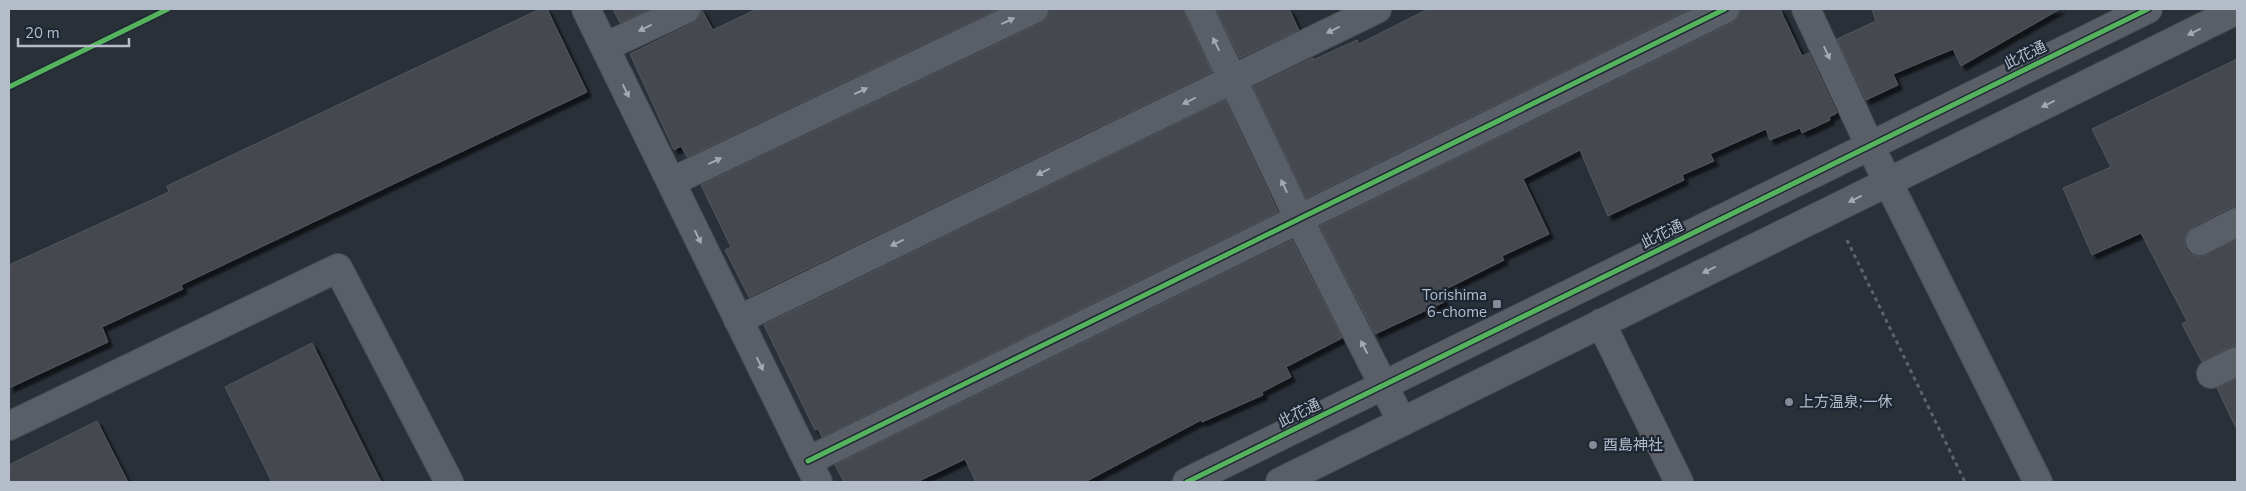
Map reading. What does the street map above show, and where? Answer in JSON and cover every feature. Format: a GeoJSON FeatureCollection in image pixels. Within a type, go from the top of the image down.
{"type":"FeatureCollection","features":[{"type":"Feature","properties":{"kind":"street"},"geometry":{"type":"LineString","coordinates":[[586,9],[813,472],[1299,219],[1726,9]]}},
{"type":"Feature","properties":{"kind":"street"},"geometry":{"type":"LineString","coordinates":[[605,47],[686,9]]}},
{"type":"Feature","properties":{"kind":"street"},"geometry":{"type":"LineString","coordinates":[[670,182],[1034,9]]}},
{"type":"Feature","properties":{"kind":"street"},"geometry":{"type":"LineString","coordinates":[[1199,9],[1299,219],[1402,422]]}},
{"type":"Feature","properties":{"kind":"street"},"geometry":{"type":"LineString","coordinates":[[738,320],[1377,9]]}},
{"type":"Feature","properties":{"kind":"street"},"geometry":{"type":"LineString","coordinates":[[1806,9],[1870,146],[2038,482]]}},
{"type":"Feature","properties":{"kind":"street","name":"此花通"},"geometry":{"type":"LineString","coordinates":[[1187,482],[2148,9]]}},
{"type":"Feature","properties":{"kind":"street"},"geometry":{"type":"LineString","coordinates":[[1280,482],[2237,10]]}},
{"type":"Feature","properties":{"kind":"street"},"geometry":{"type":"LineString","coordinates":[[2200,241],[2237,222]]}},
{"type":"Feature","properties":{"kind":"street"},"geometry":{"type":"LineString","coordinates":[[9,426],[338,268],[449,482]]}},
{"type":"Feature","properties":{"kind":"street"},"geometry":{"type":"LineString","coordinates":[[1601,324],[1679,482]]}},
{"type":"Feature","properties":{"kind":"street"},"geometry":{"type":"LineString","coordinates":[[2211,374],[2237,361]]}},
{"type":"Feature","properties":{"kind":"path"},"geometry":{"type":"LineString","coordinates":[[1846,238],[1965,482]]}},
{"type":"Feature","properties":{"kind":"building"},"geometry":{"type":"Polygon","coordinates":[[[540,9],[547,9],[587,92],[181,285],[183,289],[102,327],[108,342],[9,388],[9,265],[169,192],[167,186],[540,9]]]}},
{"type":"Feature","properties":{"kind":"building"},"geometry":{"type":"Polygon","coordinates":[[[613,9],[650,9],[620,23],[613,9]]]}},
{"type":"Feature","properties":{"kind":"building"},"geometry":{"type":"Polygon","coordinates":[[[701,9],[713,30],[757,9],[998,9],[687,157],[681,146],[674,150],[630,54],[693,23],[699,18],[701,9]]]}},
{"type":"Feature","properties":{"kind":"building"},"geometry":{"type":"Polygon","coordinates":[[[1049,9],[1184,9],[1185,16],[1212,72],[749,297],[725,250],[731,247],[701,185],[1041,23],[1047,17],[1049,9]]]}},
{"type":"Feature","properties":{"kind":"building"},"geometry":{"type":"Polygon","coordinates":[[[1216,9],[1289,9],[1299,30],[1240,58],[1216,9]]]}},
{"type":"Feature","properties":{"kind":"building"},"geometry":{"type":"Polygon","coordinates":[[[1428,9],[1690,9],[1306,198],[1253,87],[1313,58],[1313,60],[1357,40],[1359,44],[1428,9]]]}},
{"type":"Feature","properties":{"kind":"building"},"geometry":{"type":"Polygon","coordinates":[[[1740,9],[1780,9],[1802,56],[1809,53],[1837,113],[1829,117],[1830,120],[1802,133],[1800,128],[1770,140],[1766,129],[1710,154],[1714,161],[1682,175],[1684,180],[1608,216],[1580,150],[1523,179],[1549,234],[1502,256],[1504,260],[1440,292],[1444,302],[1375,334],[1320,226],[1732,23],[1738,17],[1740,9]]]}},
{"type":"Feature","properties":{"kind":"building"},"geometry":{"type":"Polygon","coordinates":[[[1872,9],[2060,9],[1961,66],[1953,49],[1893,74],[1898,85],[1866,100],[1837,39],[1876,21],[1872,9]]]}},
{"type":"Feature","properties":{"kind":"building"},"geometry":{"type":"Polygon","coordinates":[[[2237,59],[2237,206],[2193,227],[2187,233],[2184,241],[2186,249],[2191,254],[2200,257],[2237,239],[2237,345],[2202,362],[2182,324],[2187,321],[2141,233],[2092,255],[2063,188],[2111,167],[2092,129],[2237,59]]]}},
{"type":"Feature","properties":{"kind":"building"},"geometry":{"type":"Polygon","coordinates":[[[1225,100],[1278,212],[822,437],[818,429],[815,430],[764,325],[1225,100]]]}},
{"type":"Feature","properties":{"kind":"building"},"geometry":{"type":"Polygon","coordinates":[[[1292,240],[1342,338],[1286,367],[1291,377],[1262,392],[1263,395],[1202,422],[1201,420],[1085,482],[976,482],[965,459],[917,482],[844,482],[835,465],[1292,240]]]}},
{"type":"Feature","properties":{"kind":"building"},"geometry":{"type":"Polygon","coordinates":[[[312,343],[381,482],[272,482],[225,387],[312,343]]]}},
{"type":"Feature","properties":{"kind":"building"},"geometry":{"type":"Polygon","coordinates":[[[2237,378],[2237,430],[2217,388],[2237,378]]]}},
{"type":"Feature","properties":{"kind":"building"},"geometry":{"type":"Polygon","coordinates":[[[97,421],[128,482],[9,482],[9,465],[97,421]]]}},
{"type":"Feature","properties":{"kind":"cycle path"},"geometry":{"type":"LineString","coordinates":[[9,87],[168,9]]}},
{"type":"Feature","properties":{"kind":"cycle path"},"geometry":{"type":"LineString","coordinates":[[808,461],[1725,9]]}},
{"type":"Feature","properties":{"kind":"cycle path"},"geometry":{"type":"LineString","coordinates":[[1187,482],[2148,9]]}},
{"type":"Feature","properties":{"kind":"place","name":"Torishima 6-chome"},"geometry":{"type":"Point","coordinates":[1497,304]}},
{"type":"Feature","properties":{"kind":"place","name":"上方温泉;一休"},"geometry":{"type":"Point","coordinates":[1789,402]}},
{"type":"Feature","properties":{"kind":"place","name":"酉島神社"},"geometry":{"type":"Point","coordinates":[1593,445]}}]}
